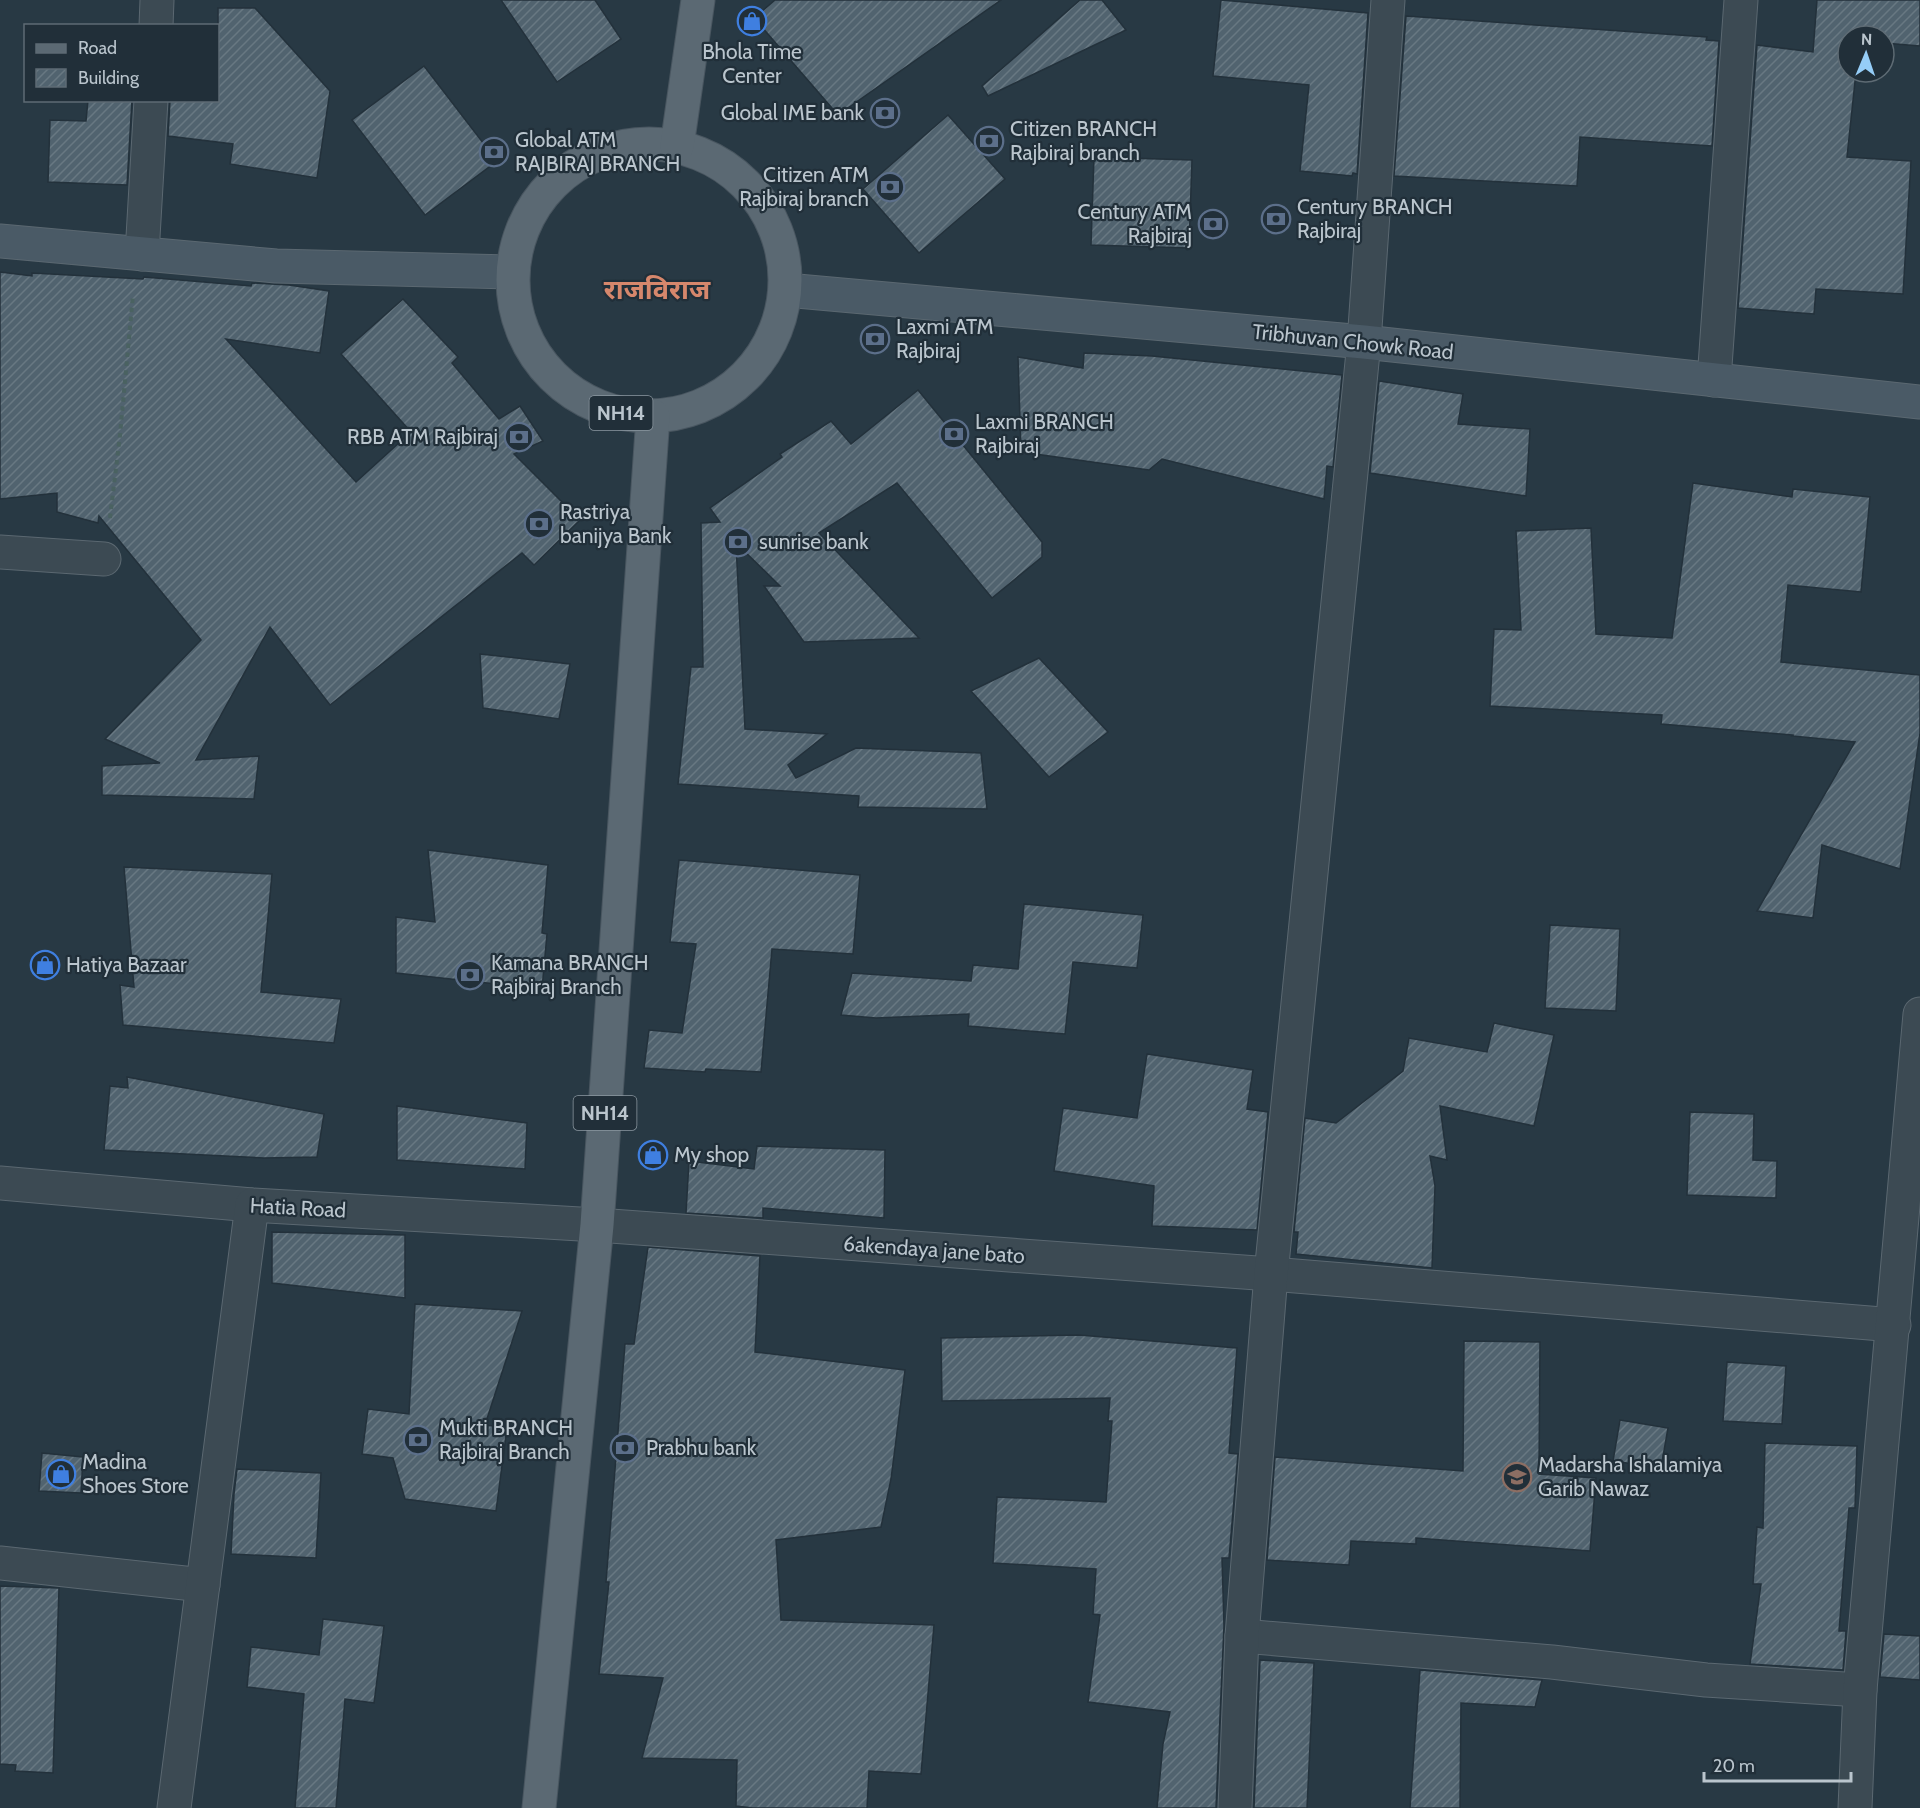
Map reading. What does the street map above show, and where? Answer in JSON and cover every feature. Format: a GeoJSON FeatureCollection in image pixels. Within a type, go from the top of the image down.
{"type":"FeatureCollection","features":[{"type":"Feature","properties":{"kind":"main road"},"geometry":{"type":"LineString","coordinates":[[677,146],[698,0]]}},
{"type":"Feature","properties":{"kind":"main road","name":"NH14"},"geometry":{"type":"LineString","coordinates":[[638,144],[677,146],[708,157],[736,174],[758,198],[775,226],[784,258],[786,290],[779,323],[765,353],[744,379],[717,399],[686,411],[653,416],[615,412],[580,398],[551,375],[528,344],[515,309],[512,272],[520,234],[538,200],[565,171],[599,153],[638,144]]}},
{"type":"Feature","properties":{"kind":"main road"},"geometry":{"type":"LineString","coordinates":[[0,241],[276,266],[512,272]]}},
{"type":"Feature","properties":{"kind":"main road","name":"Tribhuvan Chowk Road"},"geometry":{"type":"LineString","coordinates":[[786,290],[1364,342],[1920,402]]}},
{"type":"Feature","properties":{"kind":"main road","name":"NH14"},"geometry":{"type":"LineString","coordinates":[[539,1808],[597,1225],[653,416]]}},
{"type":"Feature","properties":{"kind":"street"},"geometry":{"type":"LineString","coordinates":[[156,24],[157,0]]}},
{"type":"Feature","properties":{"kind":"street"},"geometry":{"type":"LineString","coordinates":[[1235,1808],[1242,1636],[1271,1274],[1364,342],[1388,0]]}},
{"type":"Feature","properties":{"kind":"street"},"geometry":{"type":"LineString","coordinates":[[1714,380],[1741,0]]}},
{"type":"Feature","properties":{"kind":"street"},"geometry":{"type":"LineString","coordinates":[[140,253],[151,102]]}},
{"type":"Feature","properties":{"kind":"street"},"geometry":{"type":"LineString","coordinates":[[0,552],[105,559]]}},
{"type":"Feature","properties":{"kind":"street"},"geometry":{"type":"LineString","coordinates":[[1855,1808],[1860,1690],[1894,1325],[1909,1264],[1920,1014]]}},
{"type":"Feature","properties":{"kind":"street","name":"Hatia Road"},"geometry":{"type":"LineString","coordinates":[[0,1183],[252,1205],[597,1225]]}},
{"type":"Feature","properties":{"kind":"street"},"geometry":{"type":"LineString","coordinates":[[174,1808],[252,1205]]}},
{"type":"Feature","properties":{"kind":"street","name":"6akendaya jane bato"},"geometry":{"type":"LineString","coordinates":[[597,1225],[1271,1274],[1894,1325]]}},
{"type":"Feature","properties":{"kind":"street"},"geometry":{"type":"LineString","coordinates":[[0,1563],[203,1585]]}},
{"type":"Feature","properties":{"kind":"street"},"geometry":{"type":"LineString","coordinates":[[1242,1636],[1552,1662],[1706,1680],[1860,1690]]}},
{"type":"Feature","properties":{"kind":"path"},"geometry":{"type":"LineString","coordinates":[[105,559],[140,253]]}},
{"type":"Feature","properties":{"kind":"building"},"geometry":{"type":"Polygon","coordinates":[[[501,0],[595,0],[621,39],[557,82],[501,0]]]}},
{"type":"Feature","properties":{"kind":"building"},"geometry":{"type":"Polygon","coordinates":[[[775,0],[1001,0],[838,115],[754,18],[775,0]]]}},
{"type":"Feature","properties":{"kind":"building"},"geometry":{"type":"Polygon","coordinates":[[[1080,0],[1102,0],[1126,30],[988,96],[982,86],[1080,0]]]}},
{"type":"Feature","properties":{"kind":"building"},"geometry":{"type":"Polygon","coordinates":[[[1221,0],[1368,13],[1357,174],[1353,173],[1352,176],[1300,171],[1309,85],[1213,76],[1221,0]]]}},
{"type":"Feature","properties":{"kind":"building"},"geometry":{"type":"Polygon","coordinates":[[[1817,0],[1920,0],[1920,46],[1896,44],[1896,24],[1836,24],[1836,84],[1855,84],[1847,157],[1911,161],[1903,294],[1816,289],[1814,314],[1738,308],[1757,45],[1813,52],[1817,0]]]}},
{"type":"Feature","properties":{"kind":"building"},"geometry":{"type":"Polygon","coordinates":[[[218,8],[255,8],[330,91],[317,178],[230,164],[233,144],[168,136],[170,102],[219,102],[218,8]]]}},
{"type":"Feature","properties":{"kind":"building"},"geometry":{"type":"Polygon","coordinates":[[[1406,16],[1707,37],[1706,40],[1719,41],[1712,146],[1580,137],[1577,186],[1394,176],[1406,16]]]}},
{"type":"Feature","properties":{"kind":"building"},"geometry":{"type":"Polygon","coordinates":[[[424,66],[497,161],[425,215],[352,120],[424,66]]]}},
{"type":"Feature","properties":{"kind":"building"},"geometry":{"type":"Polygon","coordinates":[[[88,102],[132,102],[127,185],[48,182],[50,120],[86,121],[88,102]]]}},
{"type":"Feature","properties":{"kind":"building"},"geometry":{"type":"Polygon","coordinates":[[[948,115],[1005,179],[919,253],[863,189],[948,115]]]}},
{"type":"Feature","properties":{"kind":"building"},"geometry":{"type":"Polygon","coordinates":[[[1094,157],[1192,160],[1189,248],[1091,245],[1094,157]]]}},
{"type":"Feature","properties":{"kind":"building"},"geometry":{"type":"Polygon","coordinates":[[[0,272],[32,276],[32,273],[143,279],[144,277],[251,286],[252,283],[289,285],[329,291],[320,353],[226,339],[356,482],[411,432],[341,354],[403,299],[458,357],[452,363],[499,419],[520,406],[543,441],[514,454],[580,520],[534,565],[522,553],[330,705],[270,627],[196,760],[259,756],[254,799],[102,795],[102,766],[160,763],[105,739],[201,640],[99,516],[98,523],[57,512],[57,493],[0,499],[0,272]]]}},
{"type":"Feature","properties":{"kind":"building"},"geometry":{"type":"Polygon","coordinates":[[[1084,353],[1152,356],[1342,375],[1333,467],[1327,466],[1324,499],[1162,459],[1149,470],[1021,452],[1018,357],[1083,368],[1084,353]]]}},
{"type":"Feature","properties":{"kind":"building"},"geometry":{"type":"Polygon","coordinates":[[[1379,381],[1463,394],[1458,424],[1530,429],[1526,496],[1370,473],[1379,381]]]}},
{"type":"Feature","properties":{"kind":"building"},"geometry":{"type":"Polygon","coordinates":[[[918,390],[1042,542],[1042,557],[992,598],[897,483],[819,533],[919,638],[804,642],[764,586],[780,586],[736,543],[745,729],[827,734],[788,765],[796,778],[856,748],[981,753],[987,809],[858,807],[859,796],[678,784],[691,667],[703,667],[701,523],[720,522],[710,508],[782,457],[780,454],[831,421],[851,444],[918,390]]]}},
{"type":"Feature","properties":{"kind":"building"},"geometry":{"type":"Polygon","coordinates":[[[1693,483],[1792,497],[1793,489],[1870,497],[1861,592],[1788,585],[1781,662],[1920,675],[1920,733],[1900,869],[1822,845],[1813,918],[1757,911],[1855,742],[1661,724],[1662,715],[1490,706],[1494,629],[1521,630],[1516,531],[1591,528],[1596,634],[1672,638],[1693,483]]]}},
{"type":"Feature","properties":{"kind":"building"},"geometry":{"type":"Polygon","coordinates":[[[480,654],[570,664],[559,719],[483,708],[480,654]]]}},
{"type":"Feature","properties":{"kind":"building"},"geometry":{"type":"Polygon","coordinates":[[[1039,658],[1108,732],[1049,777],[971,691],[1039,658]]]}},
{"type":"Feature","properties":{"kind":"building"},"geometry":{"type":"Polygon","coordinates":[[[428,850],[548,865],[542,933],[547,934],[542,989],[396,973],[396,917],[435,922],[428,850]]]}},
{"type":"Feature","properties":{"kind":"building"},"geometry":{"type":"Polygon","coordinates":[[[679,860],[860,875],[853,954],[772,949],[761,1072],[706,1069],[705,1072],[644,1068],[649,1030],[682,1033],[696,944],[670,942],[679,860]]]}},
{"type":"Feature","properties":{"kind":"building"},"geometry":{"type":"Polygon","coordinates":[[[124,867],[272,874],[261,992],[341,999],[334,1043],[123,1025],[120,985],[134,987],[124,867]]]}},
{"type":"Feature","properties":{"kind":"building"},"geometry":{"type":"Polygon","coordinates":[[[1024,904],[1143,915],[1137,968],[1073,962],[1065,1034],[968,1026],[969,1014],[876,1018],[841,1015],[852,973],[971,981],[973,965],[1018,969],[1024,904]]]}},
{"type":"Feature","properties":{"kind":"building"},"geometry":{"type":"Polygon","coordinates":[[[1550,925],[1620,929],[1616,1011],[1545,1008],[1550,925]]]}},
{"type":"Feature","properties":{"kind":"building"},"geometry":{"type":"Polygon","coordinates":[[[1494,1023],[1554,1035],[1534,1126],[1440,1106],[1447,1160],[1430,1156],[1435,1186],[1432,1268],[1296,1254],[1298,1232],[1294,1232],[1305,1118],[1336,1123],[1403,1071],[1409,1038],[1487,1052],[1494,1023]]]}},
{"type":"Feature","properties":{"kind":"building"},"geometry":{"type":"Polygon","coordinates":[[[1147,1054],[1253,1070],[1247,1109],[1268,1112],[1257,1230],[1152,1226],[1154,1186],[1054,1171],[1063,1108],[1137,1118],[1147,1054]]]}},
{"type":"Feature","properties":{"kind":"building"},"geometry":{"type":"Polygon","coordinates":[[[127,1077],[324,1114],[317,1157],[264,1158],[104,1150],[110,1086],[128,1088],[127,1077]]]}},
{"type":"Feature","properties":{"kind":"building"},"geometry":{"type":"Polygon","coordinates":[[[397,1106],[527,1123],[525,1169],[397,1160],[397,1106]]]}},
{"type":"Feature","properties":{"kind":"building"},"geometry":{"type":"Polygon","coordinates":[[[1690,1112],[1754,1114],[1753,1160],[1777,1161],[1776,1198],[1687,1195],[1690,1112]]]}},
{"type":"Feature","properties":{"kind":"building"},"geometry":{"type":"Polygon","coordinates":[[[757,1146],[885,1150],[884,1218],[763,1208],[763,1218],[686,1213],[689,1161],[754,1169],[757,1146]]]}},
{"type":"Feature","properties":{"kind":"building"},"geometry":{"type":"Polygon","coordinates":[[[272,1232],[405,1235],[405,1298],[272,1283],[272,1232]]]}},
{"type":"Feature","properties":{"kind":"building"},"geometry":{"type":"Polygon","coordinates":[[[648,1247],[760,1256],[755,1352],[905,1370],[891,1479],[881,1527],[776,1540],[781,1620],[934,1625],[921,1774],[869,1771],[867,1808],[736,1806],[737,1760],[642,1758],[663,1678],[599,1674],[609,1582],[606,1582],[625,1344],[634,1344],[648,1247]]]}},
{"type":"Feature","properties":{"kind":"building"},"geometry":{"type":"Polygon","coordinates":[[[415,1304],[522,1311],[485,1425],[507,1428],[496,1511],[405,1499],[393,1458],[362,1454],[368,1409],[409,1414],[415,1304]]]}},
{"type":"Feature","properties":{"kind":"building"},"geometry":{"type":"Polygon","coordinates":[[[1079,1335],[1237,1348],[1229,1453],[1238,1454],[1229,1558],[1222,1558],[1224,1626],[1216,1808],[1157,1808],[1163,1744],[1170,1712],[1088,1702],[1100,1615],[1093,1614],[1096,1569],[993,1563],[997,1497],[1106,1502],[1112,1421],[1108,1421],[1110,1398],[942,1401],[941,1338],[1079,1335]]]}},
{"type":"Feature","properties":{"kind":"building"},"geometry":{"type":"Polygon","coordinates":[[[1464,1341],[1540,1342],[1539,1474],[1596,1478],[1590,1551],[1416,1538],[1416,1544],[1351,1541],[1349,1565],[1267,1560],[1275,1457],[1463,1471],[1464,1341]]]}},
{"type":"Feature","properties":{"kind":"building"},"geometry":{"type":"Polygon","coordinates":[[[1727,1362],[1786,1366],[1782,1424],[1723,1421],[1727,1362]]]}},
{"type":"Feature","properties":{"kind":"building"},"geometry":{"type":"Polygon","coordinates":[[[1620,1420],[1668,1428],[1661,1468],[1613,1461],[1620,1420]]]}},
{"type":"Feature","properties":{"kind":"building"},"geometry":{"type":"Polygon","coordinates":[[[1765,1443],[1857,1446],[1855,1508],[1849,1508],[1839,1631],[1846,1631],[1843,1670],[1750,1664],[1761,1584],[1753,1584],[1757,1527],[1763,1528],[1765,1443]]]}},
{"type":"Feature","properties":{"kind":"building","name":"Madina Shoes Store"},"geometry":{"type":"Polygon","coordinates":[[[42,1453],[83,1457],[81,1493],[39,1491],[42,1453]]]}},
{"type":"Feature","properties":{"kind":"building"},"geometry":{"type":"Polygon","coordinates":[[[237,1469],[321,1473],[316,1558],[231,1554],[237,1469]]]}},
{"type":"Feature","properties":{"kind":"building"},"geometry":{"type":"Polygon","coordinates":[[[0,1586],[59,1588],[53,1773],[15,1771],[16,1765],[0,1764],[0,1586]]]}},
{"type":"Feature","properties":{"kind":"building"},"geometry":{"type":"Polygon","coordinates":[[[323,1619],[384,1626],[374,1703],[345,1699],[336,1808],[295,1808],[304,1694],[247,1687],[251,1647],[319,1655],[323,1619]]]}},
{"type":"Feature","properties":{"kind":"building"},"geometry":{"type":"Polygon","coordinates":[[[1884,1634],[1920,1636],[1920,1680],[1880,1677],[1884,1634]]]}},
{"type":"Feature","properties":{"kind":"building"},"geometry":{"type":"Polygon","coordinates":[[[1260,1660],[1314,1663],[1307,1808],[1254,1808],[1260,1660]]]}},
{"type":"Feature","properties":{"kind":"building"},"geometry":{"type":"Polygon","coordinates":[[[1420,1670],[1542,1680],[1535,1707],[1461,1703],[1460,1808],[1410,1808],[1420,1670]]]}},
{"type":"Feature","properties":{"kind":"place","name":"Bhola Time Center"},"geometry":{"type":"Point","coordinates":[752,21]}},
{"type":"Feature","properties":{"kind":"place","name":"Global IME bank"},"geometry":{"type":"Point","coordinates":[885,113]}},
{"type":"Feature","properties":{"kind":"place","name":"Citizen BRANCH Rajbiraj branch"},"geometry":{"type":"Point","coordinates":[989,141]}},
{"type":"Feature","properties":{"kind":"place","name":"Global ATM RAJBIRAJ BRANCH"},"geometry":{"type":"Point","coordinates":[494,152]}},
{"type":"Feature","properties":{"kind":"place","name":"Citizen ATM Rajbiraj branch"},"geometry":{"type":"Point","coordinates":[890,187]}},
{"type":"Feature","properties":{"kind":"place","name":"Century BRANCH Rajbiraj"},"geometry":{"type":"Point","coordinates":[1276,219]}},
{"type":"Feature","properties":{"kind":"place","name":"Century ATM Rajbiraj"},"geometry":{"type":"Point","coordinates":[1213,224]}},
{"type":"Feature","properties":{"kind":"place","name":"Laxmi ATM Rajbiraj"},"geometry":{"type":"Point","coordinates":[875,339]}},
{"type":"Feature","properties":{"kind":"place","name":"Laxmi BRANCH Rajbiraj"},"geometry":{"type":"Point","coordinates":[954,434]}},
{"type":"Feature","properties":{"kind":"place","name":"RBB ATM Rajbiraj"},"geometry":{"type":"Point","coordinates":[519,437]}},
{"type":"Feature","properties":{"kind":"place","name":"Rastriya banijya Bank"},"geometry":{"type":"Point","coordinates":[539,524]}},
{"type":"Feature","properties":{"kind":"place","name":"sunrise bank"},"geometry":{"type":"Point","coordinates":[738,542]}},
{"type":"Feature","properties":{"kind":"place","name":"Hatiya Bazaar"},"geometry":{"type":"Point","coordinates":[45,965]}},
{"type":"Feature","properties":{"kind":"place","name":"Kamana BRANCH Rajbiraj Branch"},"geometry":{"type":"Point","coordinates":[470,975]}},
{"type":"Feature","properties":{"kind":"place","name":"My shop"},"geometry":{"type":"Point","coordinates":[653,1155]}},
{"type":"Feature","properties":{"kind":"place","name":"Mukti BRANCH Rajbiraj Branch"},"geometry":{"type":"Point","coordinates":[418,1440]}},
{"type":"Feature","properties":{"kind":"place","name":"Prabhu bank"},"geometry":{"type":"Point","coordinates":[625,1448]}},
{"type":"Feature","properties":{"kind":"place","name":"Madina Shoes Store"},"geometry":{"type":"Point","coordinates":[61,1474]}},
{"type":"Feature","properties":{"kind":"place","name":"Madarsha Ishalamiya Garib Nawaz"},"geometry":{"type":"Point","coordinates":[1517,1477]}},
{"type":"Feature","properties":{"kind":"district","name":"राजविराज"},"geometry":{"type":"Point","coordinates":[657,290]}}]}
